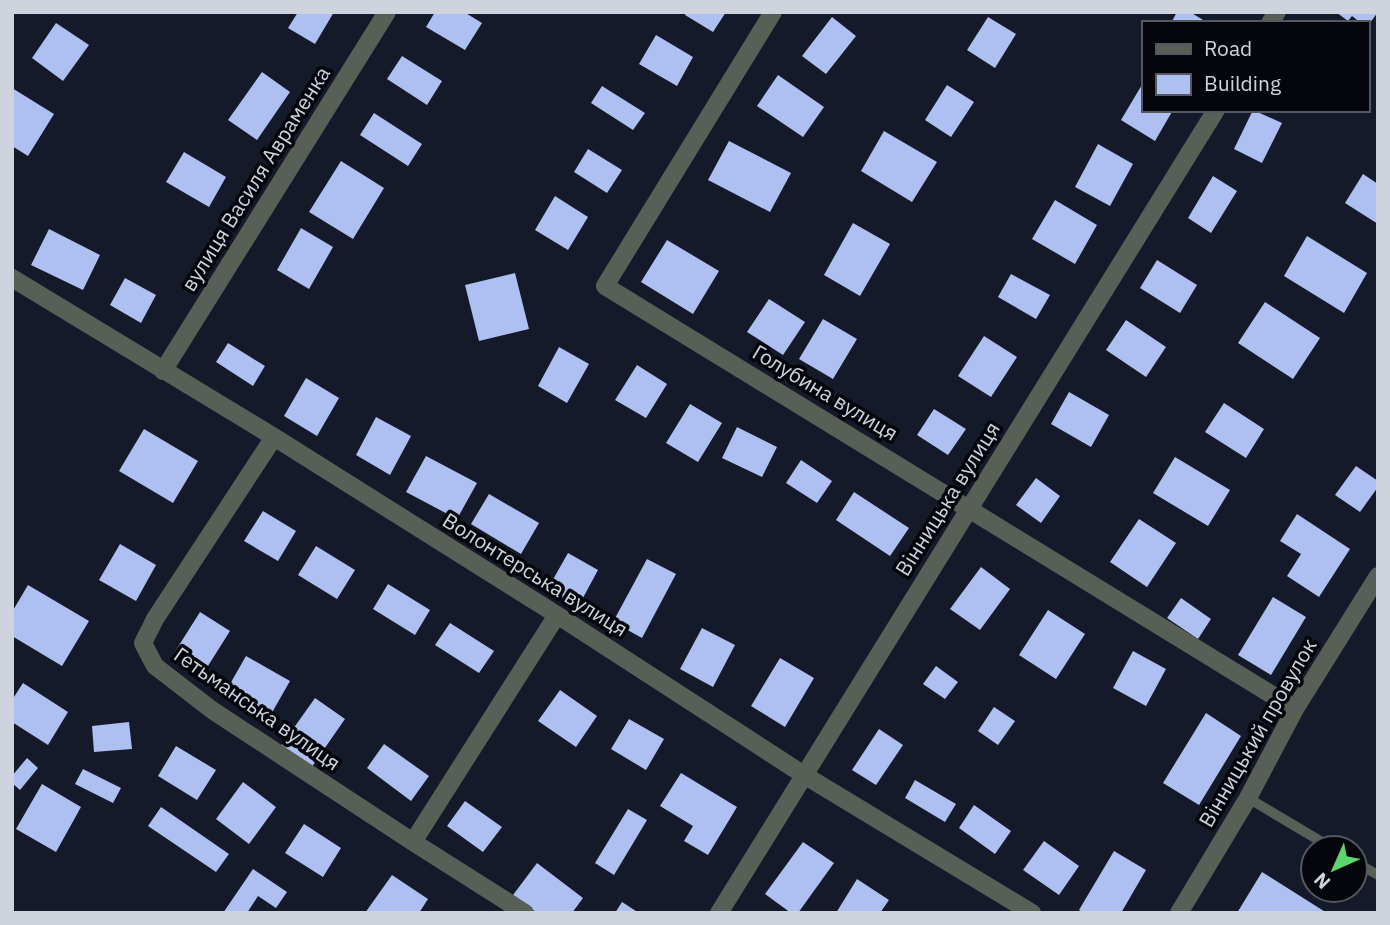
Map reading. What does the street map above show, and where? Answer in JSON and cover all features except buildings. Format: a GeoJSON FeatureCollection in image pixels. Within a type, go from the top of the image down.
{"type":"FeatureCollection","features":[{"type":"Feature","properties":{"kind":"street","name":"вулиця Василя Авраменка"},"geometry":{"type":"LineString","coordinates":[[163,371],[387,12]]}},
{"type":"Feature","properties":{"kind":"street","name":"Голубина вулиця"},"geometry":{"type":"LineString","coordinates":[[773,12],[605,286],[1295,709]]}},
{"type":"Feature","properties":{"kind":"street","name":"Вінницька вулиця"},"geometry":{"type":"LineString","coordinates":[[719,913],[1215,112]]}},
{"type":"Feature","properties":{"kind":"street","name":"Волонтерська вулиця"},"geometry":{"type":"LineString","coordinates":[[12,278],[274,437],[804,775],[1031,913]]}},
{"type":"Feature","properties":{"kind":"street","name":"Гетьманська вулиця"},"geometry":{"type":"LineString","coordinates":[[274,437],[155,619],[143,643],[155,666],[212,710],[525,913]]}},
{"type":"Feature","properties":{"kind":"street","name":"Вінницький провулок"},"geometry":{"type":"LineString","coordinates":[[1179,913],[1248,798],[1295,709],[1378,576]]}},
{"type":"Feature","properties":{"kind":"street"},"geometry":{"type":"LineString","coordinates":[[413,842],[557,615]]}},
{"type":"Feature","properties":{"kind":"lane"},"geometry":{"type":"LineString","coordinates":[[1248,798],[1308,834]]}}]}
